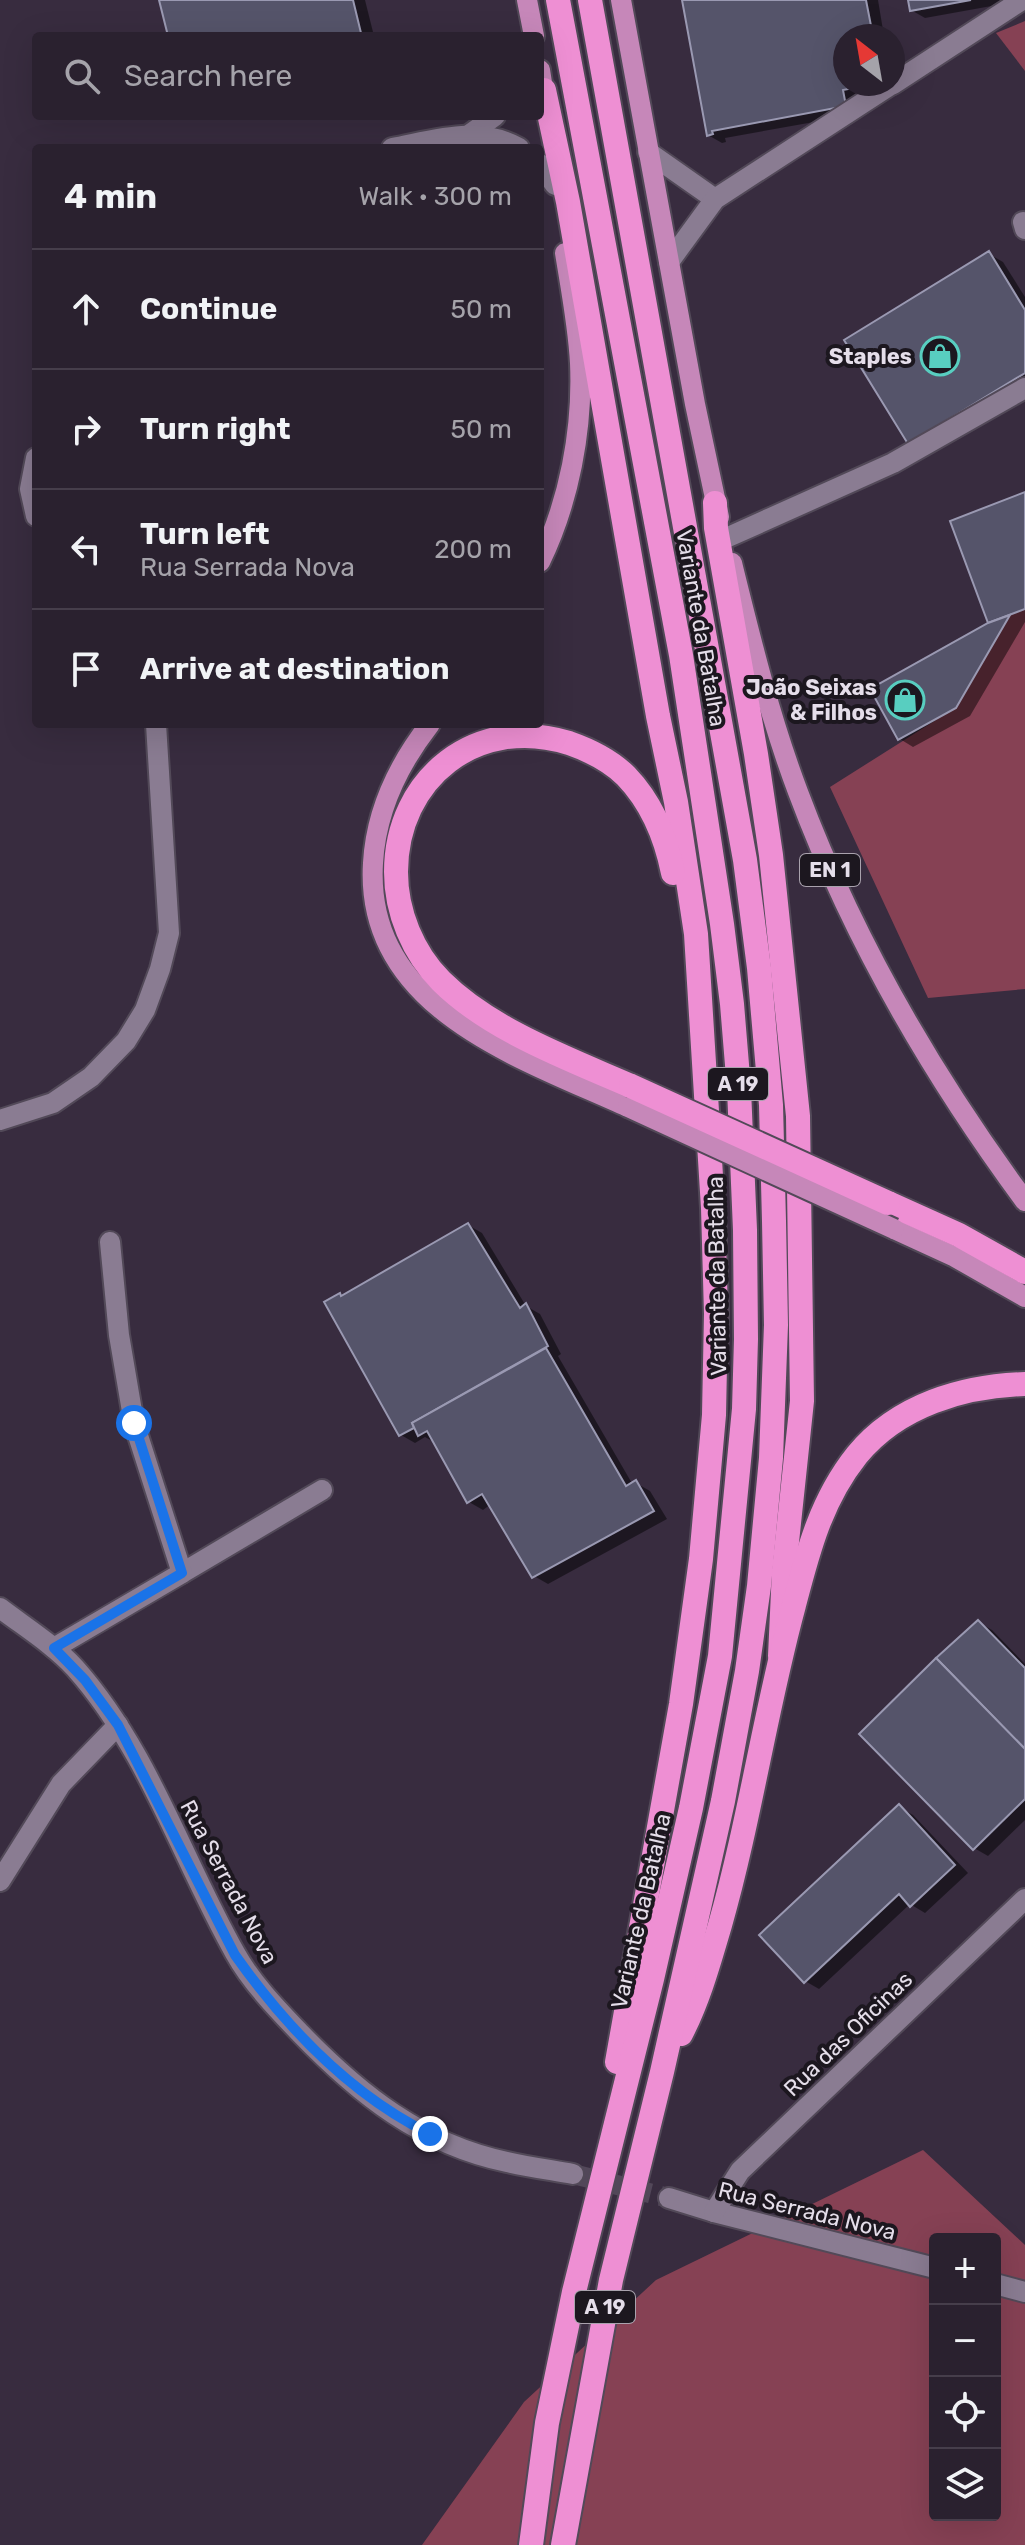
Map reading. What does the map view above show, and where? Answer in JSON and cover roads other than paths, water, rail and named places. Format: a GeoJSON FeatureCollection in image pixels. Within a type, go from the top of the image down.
{"type":"FeatureCollection","features":[{"type":"Feature","properties":{"kind":"highway","name":"Variante da Batalha"},"geometry":{"type":"LineString","coordinates":[[531,2545],[547,2423],[574,2292],[606,2170],[691,1808],[720,1656],[744,1409],[745,1230],[732,1004],[681,655],[558,0]]}},
{"type":"Feature","properties":{"kind":"highway","name":"Variante da Batalha"},"geometry":{"type":"LineString","coordinates":[[563,2545],[611,2280],[662,2072],[726,1786],[747,1671],[759,1586],[771,1458],[776,1325],[771,1119],[759,968],[745,860],[590,0]]}},
{"type":"Feature","properties":{"kind":"highway"},"geometry":{"type":"LineString","coordinates":[[544,89],[568,202],[658,716],[676,802],[696,934],[716,1314],[714,1415],[693,1634],[604,2136],[606,2170]]}},
{"type":"Feature","properties":{"kind":"highway"},"geometry":{"type":"LineString","coordinates":[[715,503],[716,528],[771,855],[798,1116],[802,1401],[784,1570],[780,1656]]}},
{"type":"Feature","properties":{"kind":"highway"},"geometry":{"type":"LineString","coordinates":[[703,1023],[665,840],[644,800],[627,777],[585,749],[546,737],[504,738],[464,751],[435,770],[423,783],[408,812],[397,853],[398,895],[405,923],[417,950],[440,981],[463,1001],[630,1097],[888,1203],[959,1235],[1025,1272]]}},
{"type":"Feature","properties":{"kind":"highway"},"geometry":{"type":"LineString","coordinates":[[662,2072],[690,2016],[703,1980],[737,1864],[780,1656],[817,1524],[834,1489],[858,1453],[899,1419],[923,1405],[974,1388],[1025,1384]]}},
{"type":"Feature","properties":{"kind":"main road"},"geometry":{"type":"LineString","coordinates":[[527,0],[533,32]]}},
{"type":"Feature","properties":{"kind":"main road","name":"EN 1"},"geometry":{"type":"LineString","coordinates":[[621,0],[715,503],[783,750],[842,896],[891,996],[953,1100],[1025,1201]]}},
{"type":"Feature","properties":{"kind":"main road"},"geometry":{"type":"LineString","coordinates":[[544,96],[580,365],[576,435],[565,494],[544,551]]}},
{"type":"Feature","properties":{"kind":"main road"},"geometry":{"type":"LineString","coordinates":[[427,728],[406,758],[380,815],[373,856],[374,901],[389,945],[410,980],[426,998],[495,1045],[630,1097],[955,1257],[1025,1297]]}},
{"type":"Feature","properties":{"kind":"street"},"geometry":{"type":"LineString","coordinates":[[905,76],[1022,0]]}},
{"type":"Feature","properties":{"kind":"street"},"geometry":{"type":"LineString","coordinates":[[669,262],[715,199],[874,96]]}},
{"type":"Feature","properties":{"kind":"street"},"geometry":{"type":"LineString","coordinates":[[429,144],[470,134],[489,120]]}},
{"type":"Feature","properties":{"kind":"street"},"geometry":{"type":"LineString","coordinates":[[470,134],[509,144]]}},
{"type":"Feature","properties":{"kind":"street"},"geometry":{"type":"LineString","coordinates":[[648,152],[715,199]]}},
{"type":"Feature","properties":{"kind":"street"},"geometry":{"type":"LineString","coordinates":[[544,170],[555,185]]}},
{"type":"Feature","properties":{"kind":"street"},"geometry":{"type":"LineString","coordinates":[[726,538],[893,463],[1025,388]]}},
{"type":"Feature","properties":{"kind":"street"},"geometry":{"type":"LineString","coordinates":[[0,1120],[53,1103],[91,1077],[126,1041],[145,1010],[169,933],[156,728]]}},
{"type":"Feature","properties":{"kind":"street"},"geometry":{"type":"LineString","coordinates":[[110,1242],[119,1335],[134,1423],[182,1573]]}},
{"type":"Feature","properties":{"kind":"street"},"geometry":{"type":"LineString","coordinates":[[54,1648],[322,1490]]}},
{"type":"Feature","properties":{"kind":"street","name":"Rua Serrada Nova"},"geometry":{"type":"LineString","coordinates":[[0,1608],[54,1648],[85,1680],[118,1725],[235,1955],[265,1994],[323,2057],[379,2105],[430,2134],[506,2162],[573,2174]]}},
{"type":"Feature","properties":{"kind":"street"},"geometry":{"type":"LineString","coordinates":[[0,1881],[61,1784],[118,1725]]}},
{"type":"Feature","properties":{"kind":"street","name":"Rua das Oficinas"},"geometry":{"type":"LineString","coordinates":[[714,2212],[740,2171],[1025,1899]]}},
{"type":"Feature","properties":{"kind":"street","name":"Rua Serrada Nova"},"geometry":{"type":"LineString","coordinates":[[669,2198],[929,2266]]}},
{"type":"Feature","properties":{"kind":"street"},"geometry":{"type":"LineString","coordinates":[[1001,2286],[1025,2292]]}},
{"type":"Feature","properties":{"kind":"tunnel"},"geometry":{"type":"LineString","coordinates":[[573,2174],[669,2198]]}},
{"type":"Feature","properties":{"kind":"place","name":"Staples"},"geometry":{"type":"Point","coordinates":[940,356]}},
{"type":"Feature","properties":{"kind":"place","name":"João Seixas & Filhos"},"geometry":{"type":"Point","coordinates":[905,700]}}]}
